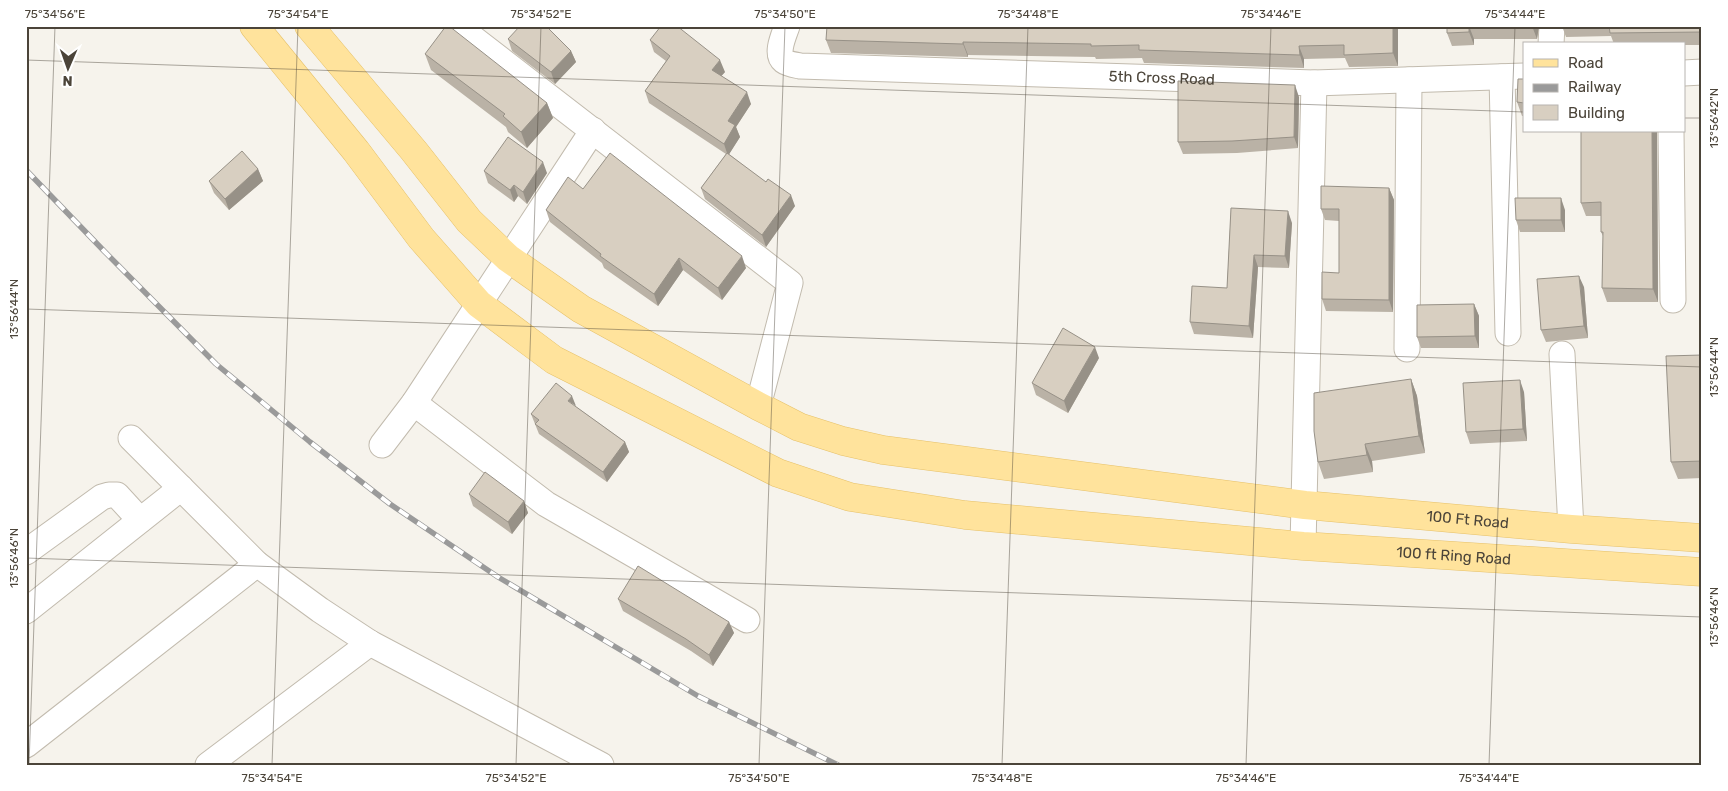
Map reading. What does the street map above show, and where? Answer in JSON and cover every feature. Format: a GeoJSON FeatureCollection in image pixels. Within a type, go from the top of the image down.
{"type":"FeatureCollection","features":[{"type":"Feature","properties":{"kind":"main road","name":"100 ft Ring Road"},"geometry":{"type":"LineString","coordinates":[[254,26],[356,151],[422,238],[479,304],[554,360],[778,473],[850,497],[966,515],[1303,546],[1702,572]]}},
{"type":"Feature","properties":{"kind":"main road","name":"100 Ft Road"},"geometry":{"type":"LineString","coordinates":[[309,26],[414,151],[469,221],[508,258],[581,309],[799,427],[843,441],[883,450],[1305,505],[1571,529],[1702,538]]}},
{"type":"Feature","properties":{"kind":"street"},"geometry":{"type":"LineString","coordinates":[[457,26],[790,283],[758,406]]}},
{"type":"Feature","properties":{"kind":"street","name":"5th Cross Road"},"geometry":{"type":"LineString","coordinates":[[787,26],[781,43],[781,57],[785,62],[800,66],[1314,83],[1513,77]]}},
{"type":"Feature","properties":{"kind":"street"},"geometry":{"type":"LineString","coordinates":[[1552,26],[1552,42]]}},
{"type":"Feature","properties":{"kind":"street"},"geometry":{"type":"LineString","coordinates":[[1686,73],[1702,72]]}},
{"type":"Feature","properties":{"kind":"street"},"geometry":{"type":"LineString","coordinates":[[1508,333],[1513,77]]}},
{"type":"Feature","properties":{"kind":"street"},"geometry":{"type":"LineString","coordinates":[[1407,349],[1410,80]]}},
{"type":"Feature","properties":{"kind":"street"},"geometry":{"type":"LineString","coordinates":[[1303,546],[1314,83]]}},
{"type":"Feature","properties":{"kind":"street"},"geometry":{"type":"LineString","coordinates":[[382,445],[414,403],[593,130]]}},
{"type":"Feature","properties":{"kind":"street"},"geometry":{"type":"LineString","coordinates":[[1671,132],[1673,300]]}},
{"type":"Feature","properties":{"kind":"street"},"geometry":{"type":"LineString","coordinates":[[1562,354],[1571,529]]}},
{"type":"Feature","properties":{"kind":"street"},"geometry":{"type":"LineString","coordinates":[[414,403],[546,504],[747,620]]}},
{"type":"Feature","properties":{"kind":"street"},"geometry":{"type":"LineString","coordinates":[[131,438],[257,564],[320,610],[370,643],[596,763]]}},
{"type":"Feature","properties":{"kind":"street"},"geometry":{"type":"LineString","coordinates":[[26,611],[181,488]]}},
{"type":"Feature","properties":{"kind":"street"},"geometry":{"type":"LineString","coordinates":[[26,552],[102,497],[109,495],[117,495],[140,520]]}},
{"type":"Feature","properties":{"kind":"street"},"geometry":{"type":"LineString","coordinates":[[26,745],[257,564]]}},
{"type":"Feature","properties":{"kind":"street"},"geometry":{"type":"LineString","coordinates":[[208,765],[370,643]]}},
{"type":"Feature","properties":{"kind":"building"},"geometry":{"type":"Polygon","coordinates":[[[446,26],[449,26],[547,103],[521,132],[503,116],[505,114],[425,54],[446,26]]]}},
{"type":"Feature","properties":{"kind":"building"},"geometry":{"type":"Polygon","coordinates":[[[520,26],[546,26],[571,51],[551,72],[508,39],[520,26]]]}},
{"type":"Feature","properties":{"kind":"building"},"geometry":{"type":"Polygon","coordinates":[[[661,26],[677,26],[720,60],[712,70],[747,92],[728,121],[735,125],[724,144],[645,91],[670,56],[650,40],[661,26]]]}},
{"type":"Feature","properties":{"kind":"building"},"geometry":{"type":"Polygon","coordinates":[[[827,26],[1393,26],[1393,53],[1344,55],[1344,45],[1299,46],[1300,55],[1139,50],[1139,45],[1091,46],[1091,44],[963,42],[963,44],[826,40],[827,26]]]}},
{"type":"Feature","properties":{"kind":"building"},"geometry":{"type":"Polygon","coordinates":[[[1447,26],[1469,26],[1469,32],[1447,33],[1447,26]]]}},
{"type":"Feature","properties":{"kind":"building"},"geometry":{"type":"Polygon","coordinates":[[[1609,26],[1702,26],[1702,32],[1610,33],[1609,26]]]}},
{"type":"Feature","properties":{"kind":"building"},"geometry":{"type":"Polygon","coordinates":[[[1518,79],[1523,79],[1523,103],[1517,102],[1518,79]]]}},
{"type":"Feature","properties":{"kind":"building"},"geometry":{"type":"Polygon","coordinates":[[[1178,81],[1295,85],[1294,137],[1178,142],[1178,81]]]}},
{"type":"Feature","properties":{"kind":"building"},"geometry":{"type":"Polygon","coordinates":[[[1581,132],[1652,132],[1653,289],[1602,288],[1603,232],[1601,232],[1601,202],[1581,203],[1581,132]]]}},
{"type":"Feature","properties":{"kind":"building"},"geometry":{"type":"Polygon","coordinates":[[[508,137],[543,162],[523,192],[514,185],[510,190],[484,171],[508,137]]]}},
{"type":"Feature","properties":{"kind":"building"},"geometry":{"type":"Polygon","coordinates":[[[242,151],[258,169],[225,199],[209,181],[242,151]]]}},
{"type":"Feature","properties":{"kind":"building"},"geometry":{"type":"Polygon","coordinates":[[[610,153],[742,256],[718,288],[679,258],[654,294],[600,256],[601,254],[546,210],[568,177],[583,189],[610,153]]]}},
{"type":"Feature","properties":{"kind":"building"},"geometry":{"type":"Polygon","coordinates":[[[727,153],[766,182],[768,179],[791,195],[762,235],[701,188],[727,153]]]}},
{"type":"Feature","properties":{"kind":"building"},"geometry":{"type":"Polygon","coordinates":[[[1321,186],[1389,188],[1389,300],[1322,299],[1322,272],[1339,273],[1339,209],[1321,209],[1321,186]]]}},
{"type":"Feature","properties":{"kind":"building"},"geometry":{"type":"Polygon","coordinates":[[[1515,198],[1561,198],[1561,220],[1516,220],[1515,198]]]}},
{"type":"Feature","properties":{"kind":"building"},"geometry":{"type":"Polygon","coordinates":[[[1231,208],[1288,211],[1285,256],[1254,255],[1249,326],[1190,322],[1192,286],[1227,288],[1231,208]]]}},
{"type":"Feature","properties":{"kind":"building"},"geometry":{"type":"Polygon","coordinates":[[[1579,276],[1584,326],[1541,330],[1537,279],[1579,276]]]}},
{"type":"Feature","properties":{"kind":"building"},"geometry":{"type":"Polygon","coordinates":[[[1474,304],[1475,336],[1417,337],[1417,305],[1474,304]]]}},
{"type":"Feature","properties":{"kind":"building"},"geometry":{"type":"Polygon","coordinates":[[[1063,328],[1095,347],[1064,401],[1032,383],[1063,328]]]}},
{"type":"Feature","properties":{"kind":"building"},"geometry":{"type":"Polygon","coordinates":[[[1702,355],[1702,461],[1671,462],[1666,356],[1702,355]]]}},
{"type":"Feature","properties":{"kind":"building"},"geometry":{"type":"Polygon","coordinates":[[[1411,379],[1419,436],[1365,444],[1367,455],[1318,462],[1314,431],[1314,393],[1411,379]]]}},
{"type":"Feature","properties":{"kind":"building"},"geometry":{"type":"Polygon","coordinates":[[[1520,380],[1523,429],[1466,432],[1463,383],[1520,380]]]}},
{"type":"Feature","properties":{"kind":"building"},"geometry":{"type":"Polygon","coordinates":[[[556,383],[572,396],[568,401],[625,442],[603,472],[535,424],[539,420],[531,414],[556,383]]]}},
{"type":"Feature","properties":{"kind":"building"},"geometry":{"type":"Polygon","coordinates":[[[485,472],[524,501],[508,522],[469,494],[485,472]]]}},
{"type":"Feature","properties":{"kind":"building"},"geometry":{"type":"Polygon","coordinates":[[[638,566],[729,622],[709,655],[686,639],[618,599],[638,566]]]}},
{"type":"Feature","properties":{"kind":"railway"},"geometry":{"type":"LineString","coordinates":[[26,170],[216,364],[310,442],[390,504],[498,577],[698,696],[838,765]]}}]}
